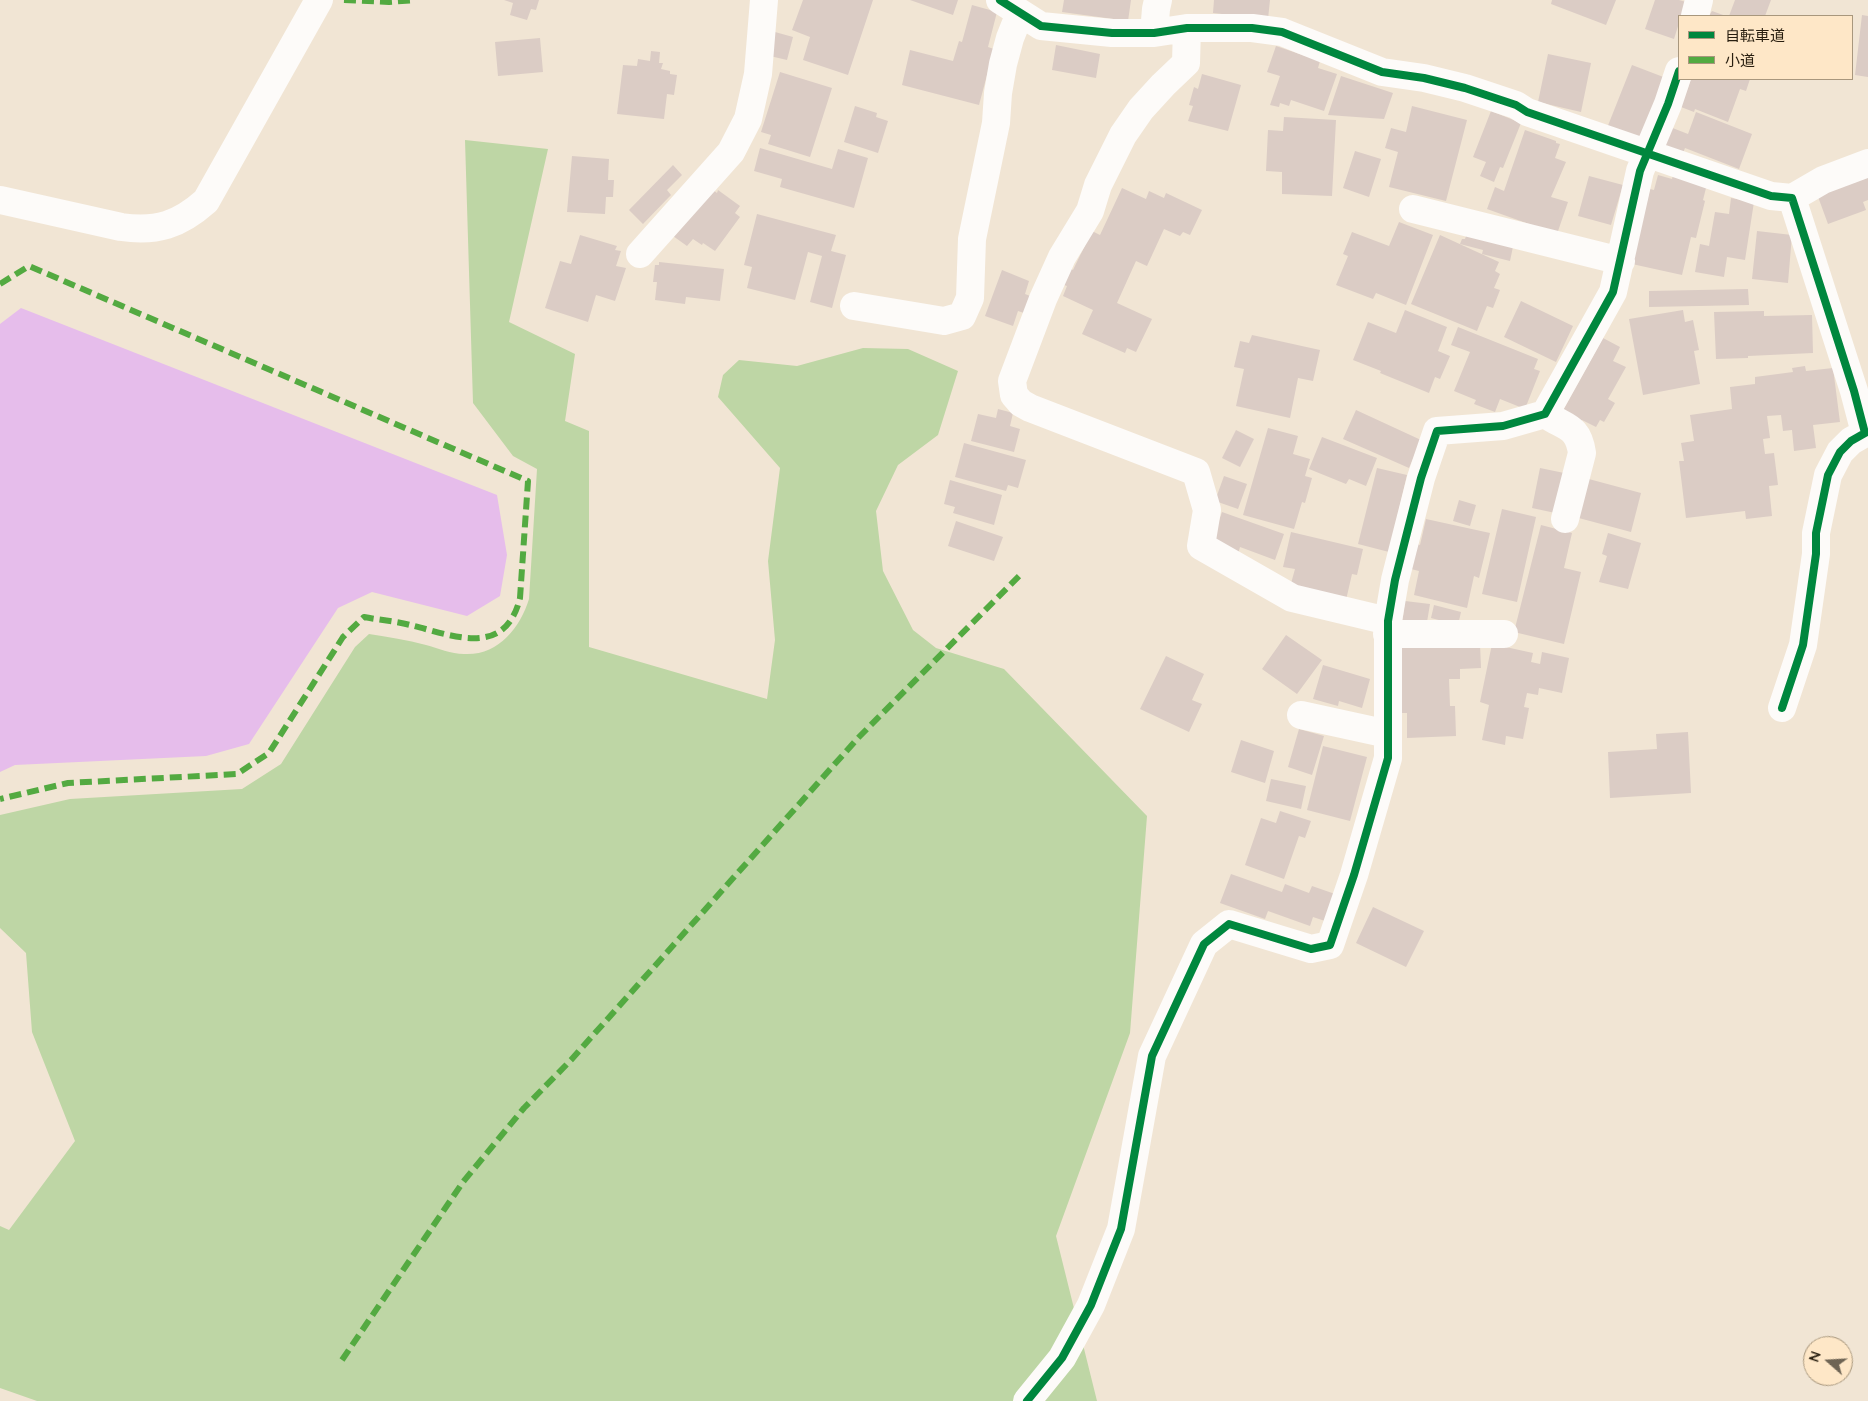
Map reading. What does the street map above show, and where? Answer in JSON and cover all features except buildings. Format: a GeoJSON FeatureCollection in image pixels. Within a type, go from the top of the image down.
{"type":"FeatureCollection","features":[{"type":"Feature","properties":{"kind":"street"},"geometry":{"type":"LineString","coordinates":[[0,200],[120,227],[137,229],[154,228],[190,215],[206,201],[319,0]]}},
{"type":"Feature","properties":{"kind":"street"},"geometry":{"type":"LineString","coordinates":[[640,254],[731,152],[748,119],[758,74],[764,0]]}},
{"type":"Feature","properties":{"kind":"street"},"geometry":{"type":"LineString","coordinates":[[1154,33],[1158,0]]}},
{"type":"Feature","properties":{"kind":"street"},"geometry":{"type":"LineString","coordinates":[[1695,15],[1699,0]]}},
{"type":"Feature","properties":{"kind":"street"},"geometry":{"type":"LineString","coordinates":[[1010,6],[1041,26],[1112,33],[1154,33],[1187,28],[1252,28],[1282,32],[1382,72],[1424,78],[1465,88],[1516,105],[1527,112],[1771,196],[1792,198],[1823,180],[1868,163]]}},
{"type":"Feature","properties":{"kind":"street"},"geometry":{"type":"LineString","coordinates":[[854,306],[944,321],[962,316],[970,298],[972,239],[996,122],[1003,64],[1010,38],[1010,6]]}},
{"type":"Feature","properties":{"kind":"street"},"geometry":{"type":"LineString","coordinates":[[1187,28],[1186,63],[1162,85],[1141,109],[1123,135],[1098,185],[1090,211],[1062,257],[1043,299],[1014,374],[1012,388],[1014,395],[1021,403],[1030,408],[1196,472],[1207,510],[1201,546],[1292,598],[1387,628],[1504,634]]}},
{"type":"Feature","properties":{"kind":"street"},"geometry":{"type":"LineString","coordinates":[[1545,414],[1613,292],[1640,171],[1668,104],[1678,74]]}},
{"type":"Feature","properties":{"kind":"street"},"geometry":{"type":"LineString","coordinates":[[1782,708],[1803,645],[1816,554],[1816,532],[1828,475],[1840,452],[1851,441],[1865,433],[1854,391],[1792,198]]}},
{"type":"Feature","properties":{"kind":"street"},"geometry":{"type":"LineString","coordinates":[[1413,209],[1620,261]]}},
{"type":"Feature","properties":{"kind":"street"},"geometry":{"type":"LineString","coordinates":[[1027,1401],[1062,1358],[1091,1305],[1121,1229],[1152,1056],[1204,944],[1230,924],[1311,949],[1330,945],[1354,875],[1388,758],[1387,628],[1395,580],[1421,478],[1437,431],[1503,426],[1545,414],[1572,428],[1581,443],[1582,453],[1565,520]]}},
{"type":"Feature","properties":{"kind":"street"},"geometry":{"type":"LineString","coordinates":[[1301,715],[1388,734]]}},
{"type":"Feature","properties":{"kind":"green space"},"geometry":{"type":"Polygon","coordinates":[[[465,140],[548,149],[509,322],[575,354],[565,421],[589,431],[589,647],[767,699],[775,640],[768,561],[780,468],[718,397],[723,375],[739,360],[797,366],[863,348],[908,349],[958,371],[938,435],[898,465],[876,511],[883,571],[913,630],[936,648],[1004,669],[1147,816],[1130,1033],[1056,1236],[1097,1401],[37,1401],[0,1388],[0,1226],[9,1230],[75,1141],[32,1032],[26,953],[0,928],[0,815],[70,799],[242,789],[281,764],[355,647],[369,634],[426,645],[454,653],[476,653],[497,645],[506,638],[525,610],[529,599],[537,469],[513,456],[473,403],[465,140]]]}},
{"type":"Feature","properties":{"kind":"shaded area"},"geometry":{"type":"Polygon","coordinates":[[[21,308],[497,495],[507,555],[500,596],[467,616],[372,592],[338,608],[249,744],[206,756],[15,765],[0,772],[0,324],[21,308]]]}},
{"type":"Feature","properties":{"kind":"marked path"},"geometry":{"type":"LineString","coordinates":[[344,0],[389,2],[415,0]]}},
{"type":"Feature","properties":{"kind":"marked path"},"geometry":{"type":"LineString","coordinates":[[0,284],[29,266],[528,481],[520,598],[513,617],[502,629],[490,636],[475,638],[459,637],[364,617],[343,637],[269,753],[237,774],[68,783],[0,799]]}},
{"type":"Feature","properties":{"kind":"marked path"},"geometry":{"type":"LineString","coordinates":[[342,1360],[463,1182],[524,1108],[571,1060],[858,738],[1021,574]]}},
{"type":"Feature","properties":{"kind":"cycle path"},"geometry":{"type":"LineString","coordinates":[[1000,0],[1041,26],[1112,33],[1154,33],[1187,28],[1252,28],[1282,32],[1382,72],[1424,78],[1465,88],[1516,105],[1527,112],[1771,196],[1792,198],[1854,391],[1865,433],[1851,441],[1840,452],[1828,475],[1816,533],[1816,554],[1803,645],[1782,708]]}},
{"type":"Feature","properties":{"kind":"cycle path"},"geometry":{"type":"LineString","coordinates":[[1027,1401],[1062,1358],[1091,1305],[1121,1229],[1152,1056],[1204,944],[1229,924],[1311,949],[1330,945],[1354,875],[1388,758],[1388,621],[1395,580],[1421,478],[1437,431],[1503,426],[1545,414],[1613,292],[1640,171],[1668,104],[1678,74]]}}]}
